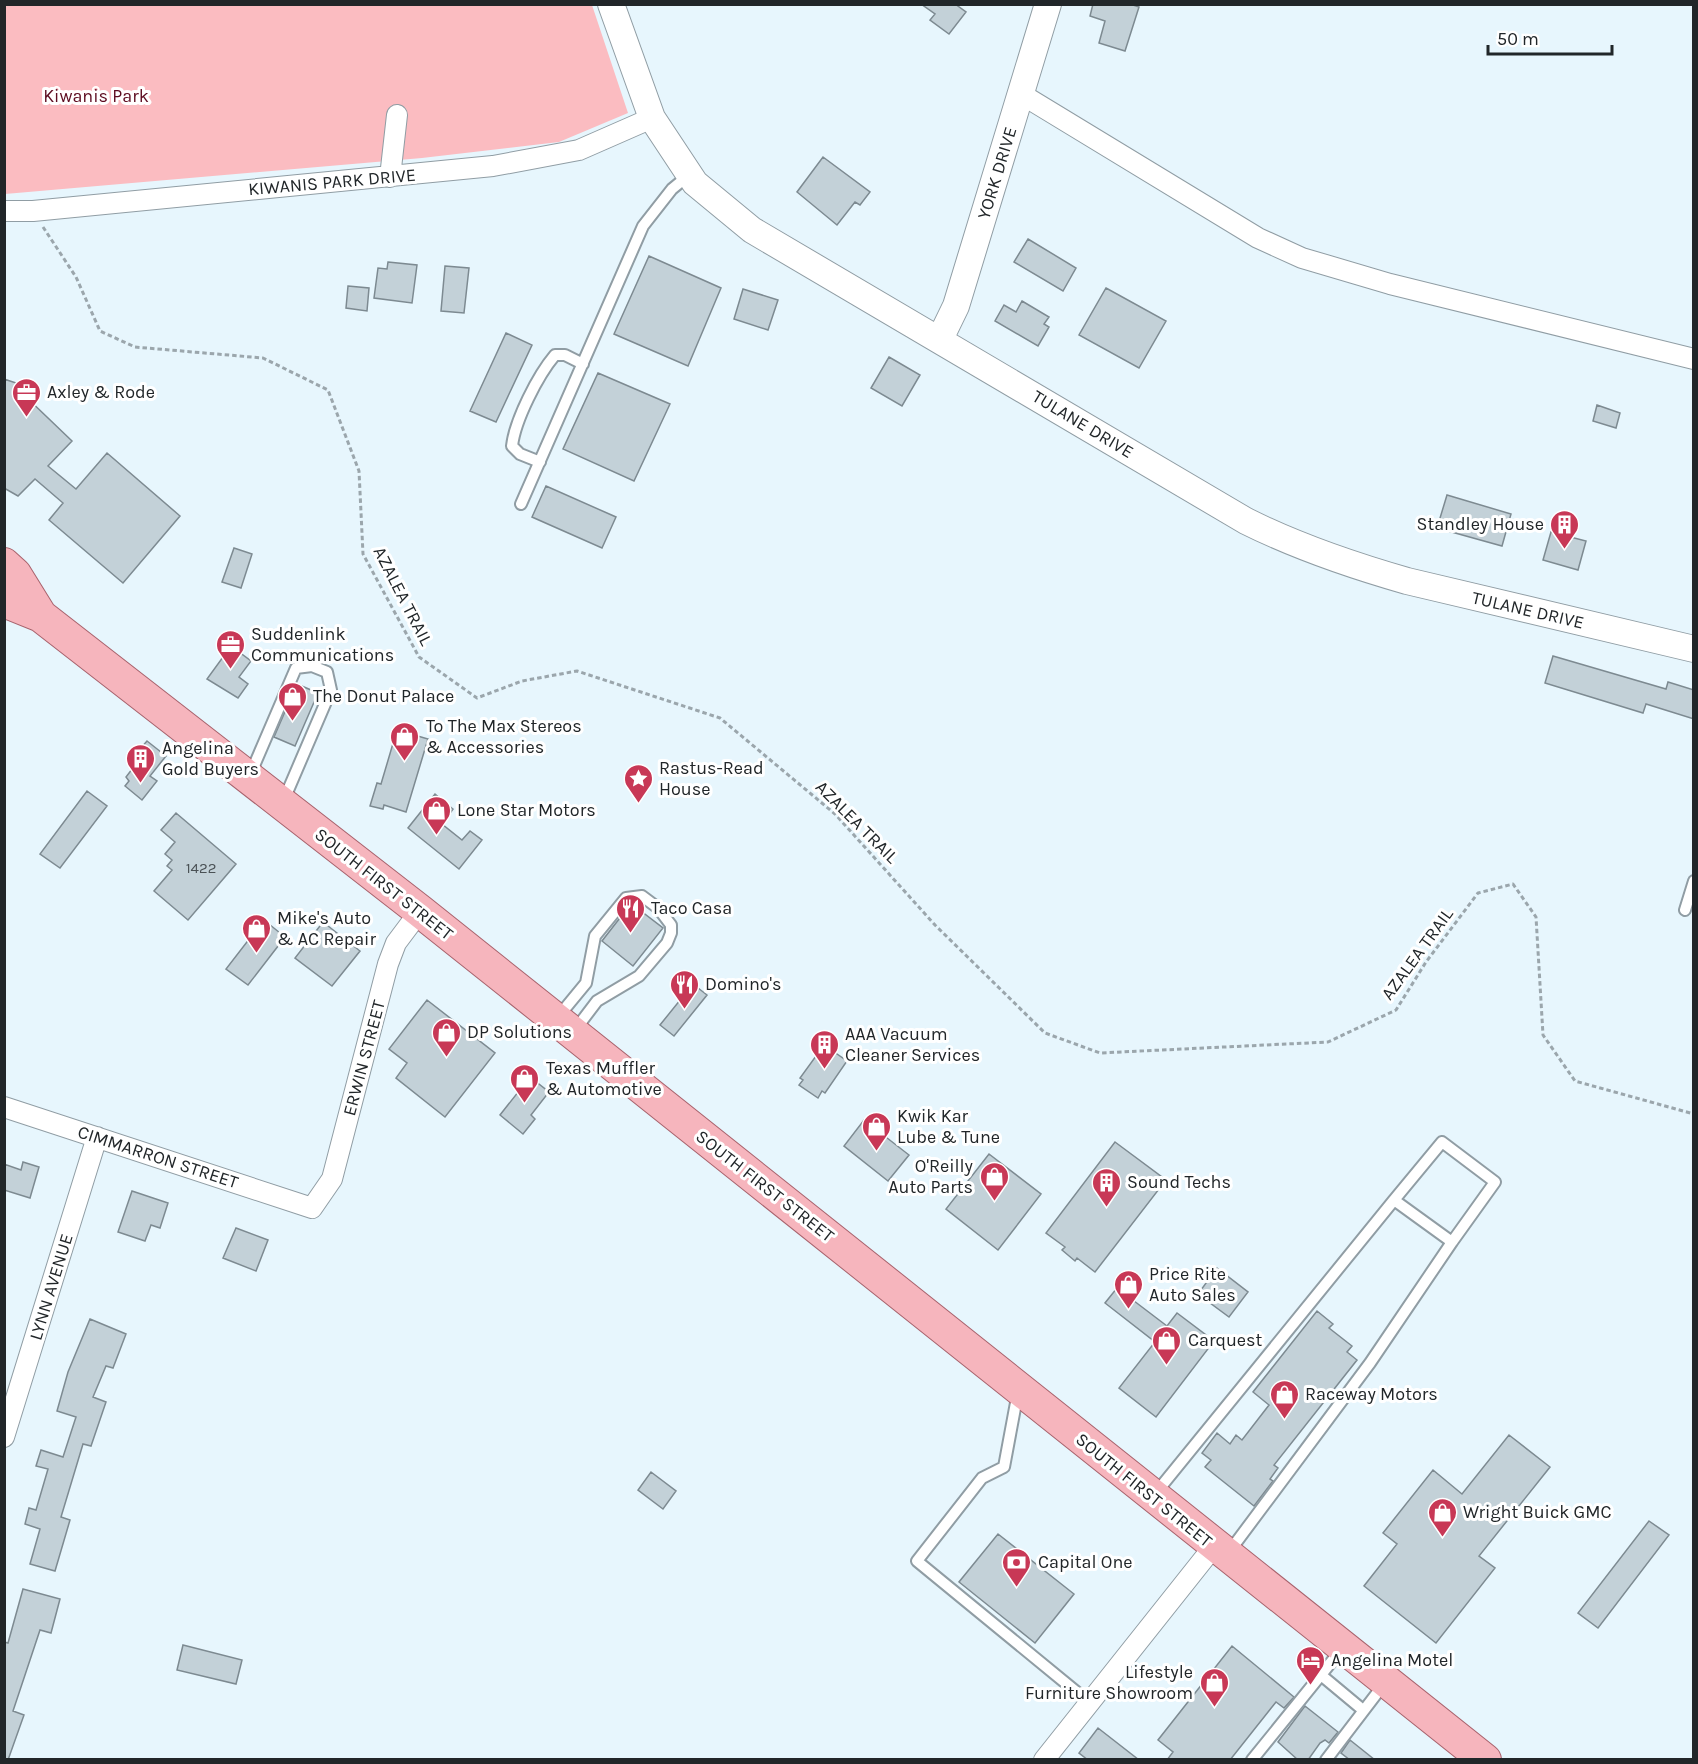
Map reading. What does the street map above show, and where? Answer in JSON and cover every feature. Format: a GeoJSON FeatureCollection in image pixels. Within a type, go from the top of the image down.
{"type":"FeatureCollection","features":[{"type":"Feature","properties":{"kind":"main road","name":"SOUTH FIRST STREET"},"geometry":{"type":"LineString","coordinates":[[4,564],[15,574],[41,616]]}},
{"type":"Feature","properties":{"kind":"main road","name":"SOUTH FIRST STREET"},"geometry":{"type":"LineString","coordinates":[[4,601],[41,616],[420,911],[1485,1760]]}},
{"type":"Feature","properties":{"kind":"street","name":"TULANE DRIVE"},"geometry":{"type":"LineString","coordinates":[[611,4],[652,118],[695,183],[752,230],[1246,521],[1282,539],[1362,568],[1407,581],[1694,649]]}},
{"type":"Feature","properties":{"kind":"street","name":"YORK DRIVE"},"geometry":{"type":"LineString","coordinates":[[940,339],[956,306],[1048,4]]}},
{"type":"Feature","properties":{"kind":"street"},"geometry":{"type":"LineString","coordinates":[[1021,94],[1258,238],[1302,258],[1390,284],[1694,359]]}},
{"type":"Feature","properties":{"kind":"street"},"geometry":{"type":"LineString","coordinates":[[390,177],[397,115]]}},
{"type":"Feature","properties":{"kind":"street","name":"KIWANIS PARK DRIVE"},"geometry":{"type":"LineString","coordinates":[[4,211],[33,211],[493,166],[579,150],[652,118]]}},
{"type":"Feature","properties":{"kind":"street","name":"ERWIN STREET"},"geometry":{"type":"LineString","coordinates":[[312,1208],[332,1179],[388,964],[396,943],[420,911]]}},
{"type":"Feature","properties":{"kind":"street","name":"CIMMARRON STREET"},"geometry":{"type":"LineString","coordinates":[[4,1107],[312,1208]]}},
{"type":"Feature","properties":{"kind":"street","name":"LYNN AVENUE"},"geometry":{"type":"LineString","coordinates":[[4,1437],[97,1137]]}},
{"type":"Feature","properties":{"kind":"street"},"geometry":{"type":"LineString","coordinates":[[1044,1760],[1090,1702],[1220,1551]]}},
{"type":"Feature","properties":{"kind":"lane"},"geometry":{"type":"LineString","coordinates":[[521,504],[643,226],[672,189],[689,175]]}},
{"type":"Feature","properties":{"kind":"lane"},"geometry":{"type":"LineString","coordinates":[[540,462],[520,454],[512,446],[513,433],[546,366],[555,355],[566,355],[583,364]]}},
{"type":"Feature","properties":{"kind":"lane"},"geometry":{"type":"LineString","coordinates":[[248,779],[296,668],[312,666],[327,672],[331,690],[282,805]]}},
{"type":"Feature","properties":{"kind":"lane"},"geometry":{"type":"LineString","coordinates":[[1685,910],[1694,881]]}},
{"type":"Feature","properties":{"kind":"lane"},"geometry":{"type":"LineString","coordinates":[[642,896],[658,908],[671,925],[667,943],[639,976],[597,1001],[564,1026],[586,983],[596,936],[626,898],[642,896]]}},
{"type":"Feature","properties":{"kind":"lane"},"geometry":{"type":"LineString","coordinates":[[1153,1497],[1442,1142],[1495,1182],[1371,1363],[1220,1551]]}},
{"type":"Feature","properties":{"kind":"lane"},"geometry":{"type":"LineString","coordinates":[[1394,1200],[1452,1242]]}},
{"type":"Feature","properties":{"kind":"lane"},"geometry":{"type":"LineString","coordinates":[[1019,1389],[1004,1467],[982,1479],[917,1562],[1090,1702]]}},
{"type":"Feature","properties":{"kind":"lane"},"geometry":{"type":"LineString","coordinates":[[1252,1760],[1343,1648]]}},
{"type":"Feature","properties":{"kind":"lane"},"geometry":{"type":"LineString","coordinates":[[1321,1675],[1364,1710]]}},
{"type":"Feature","properties":{"kind":"lane"},"geometry":{"type":"LineString","coordinates":[[1326,1760],[1386,1681]]}},
{"type":"Feature","properties":{"kind":"path","name":"AZALEA TRAIL"},"geometry":{"type":"LineString","coordinates":[[33,211],[76,278],[99,331],[135,347],[263,358],[328,390],[359,471],[363,554],[419,657],[477,698],[522,681],[577,671],[720,718],[835,814],[935,925],[1045,1033],[1100,1053],[1328,1042],[1396,1010],[1426,962],[1478,893],[1513,885],[1536,917],[1543,1035],[1575,1081],[1694,1114]]}},
{"type":"Feature","properties":{"kind":"green space","name":"Kiwanis Park"},"geometry":{"type":"Polygon","coordinates":[[[4,5],[592,5],[628,113],[559,142],[422,158],[5,194],[4,5]]]}},
{"type":"Feature","properties":{"kind":"building"},"geometry":{"type":"Polygon","coordinates":[[[921,4],[955,4],[966,12],[949,34],[930,20],[935,14],[921,4]]]}},
{"type":"Feature","properties":{"kind":"building"},"geometry":{"type":"Polygon","coordinates":[[[1093,4],[1130,4],[1139,7],[1125,51],[1099,43],[1105,21],[1090,16],[1093,4]]]}},
{"type":"Feature","properties":{"kind":"building"},"geometry":{"type":"Polygon","coordinates":[[[823,157],[870,192],[860,205],[855,202],[837,225],[797,192],[823,157]]]}},
{"type":"Feature","properties":{"kind":"building"},"geometry":{"type":"Polygon","coordinates":[[[1028,239],[1076,268],[1063,291],[1014,262],[1028,239]]]}},
{"type":"Feature","properties":{"kind":"building"},"geometry":{"type":"Polygon","coordinates":[[[649,256],[721,288],[688,366],[614,334],[649,256]]]}},
{"type":"Feature","properties":{"kind":"building"},"geometry":{"type":"Polygon","coordinates":[[[388,262],[417,265],[412,303],[374,298],[378,268],[387,269],[388,262]]]}},
{"type":"Feature","properties":{"kind":"building"},"geometry":{"type":"Polygon","coordinates":[[[445,266],[469,268],[464,313],[441,311],[445,266]]]}},
{"type":"Feature","properties":{"kind":"building"},"geometry":{"type":"Polygon","coordinates":[[[348,286],[369,288],[367,311],[346,308],[348,286]]]}},
{"type":"Feature","properties":{"kind":"building"},"geometry":{"type":"Polygon","coordinates":[[[1106,288],[1166,321],[1139,368],[1079,335],[1106,288]]]}},
{"type":"Feature","properties":{"kind":"building"},"geometry":{"type":"Polygon","coordinates":[[[743,289],[778,300],[768,330],[734,319],[743,289]]]}},
{"type":"Feature","properties":{"kind":"building"},"geometry":{"type":"Polygon","coordinates":[[[1022,301],[1049,317],[1044,324],[1049,327],[1038,346],[995,321],[1004,305],[1016,312],[1022,301]]]}},
{"type":"Feature","properties":{"kind":"building"},"geometry":{"type":"Polygon","coordinates":[[[506,333],[532,345],[496,422],[470,411],[506,333]]]}},
{"type":"Feature","properties":{"kind":"building"},"geometry":{"type":"Polygon","coordinates":[[[889,357],[920,375],[902,406],[871,388],[889,357]]]}},
{"type":"Feature","properties":{"kind":"building"},"geometry":{"type":"Polygon","coordinates":[[[598,373],[670,404],[634,481],[563,449],[598,373]]]}},
{"type":"Feature","properties":{"kind":"building"},"geometry":{"type":"Polygon","coordinates":[[[4,379],[25,386],[23,394],[72,441],[48,466],[76,489],[107,453],[180,516],[123,583],[49,520],[63,503],[35,479],[18,496],[4,488],[4,379]]]}},
{"type":"Feature","properties":{"kind":"building"},"geometry":{"type":"Polygon","coordinates":[[[1597,405],[1620,413],[1616,428],[1593,421],[1597,405]]]}},
{"type":"Feature","properties":{"kind":"building"},"geometry":{"type":"Polygon","coordinates":[[[546,486],[616,517],[602,548],[532,517],[546,486]]]}},
{"type":"Feature","properties":{"kind":"building"},"geometry":{"type":"Polygon","coordinates":[[[1447,495],[1511,514],[1502,546],[1437,528],[1447,495]]]}},
{"type":"Feature","properties":{"kind":"building","name":"Standley House"},"geometry":{"type":"Polygon","coordinates":[[[1551,532],[1586,541],[1578,570],[1543,560],[1551,532]]]}},
{"type":"Feature","properties":{"kind":"building"},"geometry":{"type":"Polygon","coordinates":[[[234,548],[252,554],[241,588],[222,582],[234,548]]]}},
{"type":"Feature","properties":{"kind":"building","name":"Suddenlink Communications"},"geometry":{"type":"Polygon","coordinates":[[[231,646],[251,661],[239,677],[248,684],[238,698],[207,679],[231,646]]]}},
{"type":"Feature","properties":{"kind":"building"},"geometry":{"type":"Polygon","coordinates":[[[1553,656],[1666,689],[1668,682],[1694,690],[1694,719],[1646,704],[1643,713],[1545,683],[1553,656]]]}},
{"type":"Feature","properties":{"kind":"building","name":"The Donut Palace"},"geometry":{"type":"Polygon","coordinates":[[[297,684],[318,693],[295,746],[274,737],[297,684]]]}},
{"type":"Feature","properties":{"kind":"building","name":"To The Max Stereos & Accessories"},"geometry":{"type":"Polygon","coordinates":[[[397,730],[428,739],[406,812],[384,805],[383,809],[370,806],[377,783],[381,784],[397,730]]]}},
{"type":"Feature","properties":{"kind":"building"},"geometry":{"type":"Polygon","coordinates":[[[147,741],[166,756],[150,776],[157,781],[142,800],[125,786],[129,781],[126,777],[139,760],[134,756],[147,741]]]}},
{"type":"Feature","properties":{"kind":"building"},"geometry":{"type":"Polygon","coordinates":[[[87,791],[107,806],[60,868],[40,854],[87,791]]]}},
{"type":"Feature","properties":{"kind":"building","name":"Lone Star Motors"},"geometry":{"type":"Polygon","coordinates":[[[435,794],[453,809],[442,824],[462,840],[470,831],[482,840],[459,869],[408,828],[435,794]]]}},
{"type":"Feature","properties":{"kind":"building"},"geometry":{"type":"Polygon","coordinates":[[[176,813],[236,864],[188,920],[154,891],[172,870],[167,866],[172,860],[165,854],[175,842],[161,830],[176,813]]]}},
{"type":"Feature","properties":{"kind":"building","name":"Taco Casa"},"geometry":{"type":"Polygon","coordinates":[[[630,905],[663,928],[633,966],[602,941],[630,905]]]}},
{"type":"Feature","properties":{"kind":"building","name":"Mike's Auto & AC Repair"},"geometry":{"type":"Polygon","coordinates":[[[264,920],[285,937],[248,985],[226,969],[264,920]]]}},
{"type":"Feature","properties":{"kind":"building"},"geometry":{"type":"Polygon","coordinates":[[[323,922],[360,951],[332,986],[295,958],[323,922]]]}},
{"type":"Feature","properties":{"kind":"building","name":"Domino's"},"geometry":{"type":"Polygon","coordinates":[[[693,984],[707,995],[674,1036],[660,1025],[693,984]]]}},
{"type":"Feature","properties":{"kind":"building","name":"DP Solutions"},"geometry":{"type":"Polygon","coordinates":[[[427,1000],[495,1053],[445,1117],[396,1078],[407,1063],[389,1049],[427,1000]]]}},
{"type":"Feature","properties":{"kind":"building","name":"AAA Vacuum Cleaner Services"},"geometry":{"type":"Polygon","coordinates":[[[824,1045],[847,1061],[825,1093],[822,1091],[818,1098],[799,1085],[803,1080],[800,1078],[824,1045]]]}},
{"type":"Feature","properties":{"kind":"building","name":"Texas Muffler & Automotive"},"geometry":{"type":"Polygon","coordinates":[[[530,1077],[549,1092],[531,1115],[535,1119],[523,1134],[500,1115],[530,1077]]]}},
{"type":"Feature","properties":{"kind":"building","name":"Kwik Kar Lube & Tune"},"geometry":{"type":"Polygon","coordinates":[[[864,1120],[909,1155],[888,1181],[844,1146],[864,1120]]]}},
{"type":"Feature","properties":{"kind":"building","name":"Sound Techs"},"geometry":{"type":"Polygon","coordinates":[[[1115,1142],[1166,1180],[1095,1272],[1077,1258],[1075,1261],[1062,1250],[1065,1247],[1046,1233],[1115,1142]]]}},
{"type":"Feature","properties":{"kind":"building","name":"O'Reilly Auto Parts"},"geometry":{"type":"Polygon","coordinates":[[[989,1154],[1041,1194],[998,1250],[946,1209],[989,1154]]]}},
{"type":"Feature","properties":{"kind":"building"},"geometry":{"type":"Polygon","coordinates":[[[23,1162],[39,1167],[30,1198],[4,1190],[4,1164],[21,1170],[23,1162]]]}},
{"type":"Feature","properties":{"kind":"building"},"geometry":{"type":"Polygon","coordinates":[[[132,1191],[168,1203],[160,1228],[151,1225],[145,1241],[118,1232],[132,1191]]]}},
{"type":"Feature","properties":{"kind":"building"},"geometry":{"type":"Polygon","coordinates":[[[236,1228],[268,1240],[256,1271],[223,1258],[236,1228]]]}},
{"type":"Feature","properties":{"kind":"building"},"geometry":{"type":"Polygon","coordinates":[[[1217,1268],[1248,1292],[1229,1317],[1198,1294],[1217,1268]]]}},
{"type":"Feature","properties":{"kind":"building","name":"Carquest"},"geometry":{"type":"Polygon","coordinates":[[[1117,1288],[1167,1326],[1177,1313],[1214,1341],[1156,1417],[1119,1388],[1155,1342],[1105,1303],[1117,1288]]]}},
{"type":"Feature","properties":{"kind":"building","name":"Raceway Motors"},"geometry":{"type":"Polygon","coordinates":[[[1317,1311],[1333,1324],[1329,1328],[1352,1346],[1347,1352],[1357,1360],[1274,1465],[1278,1468],[1270,1479],[1273,1481],[1254,1506],[1205,1467],[1211,1460],[1202,1453],[1217,1433],[1230,1444],[1236,1435],[1242,1440],[1269,1405],[1253,1392],[1317,1311]]]}},
{"type":"Feature","properties":{"kind":"building"},"geometry":{"type":"Polygon","coordinates":[[[90,1319],[126,1334],[113,1368],[106,1366],[93,1397],[106,1402],[91,1446],[83,1444],[61,1517],[70,1520],[55,1571],[30,1564],[40,1529],[25,1524],[29,1508],[36,1510],[48,1469],[36,1466],[41,1450],[63,1457],[76,1417],[57,1411],[68,1372],[90,1319]]]}},
{"type":"Feature","properties":{"kind":"building","name":"Wright Buick GMC"},"geometry":{"type":"Polygon","coordinates":[[[1509,1435],[1550,1467],[1479,1556],[1495,1568],[1436,1643],[1364,1586],[1397,1544],[1383,1533],[1433,1470],[1462,1494],[1509,1435]]]}},
{"type":"Feature","properties":{"kind":"building"},"geometry":{"type":"Polygon","coordinates":[[[651,1472],[676,1491],[663,1509],[638,1490],[651,1472]]]}},
{"type":"Feature","properties":{"kind":"building"},"geometry":{"type":"Polygon","coordinates":[[[1649,1521],[1669,1535],[1598,1628],[1578,1613],[1649,1521]]]}},
{"type":"Feature","properties":{"kind":"building","name":"Capital One"},"geometry":{"type":"Polygon","coordinates":[[[998,1534],[1074,1594],[1035,1643],[959,1582],[998,1534]]]}},
{"type":"Feature","properties":{"kind":"building"},"geometry":{"type":"Polygon","coordinates":[[[23,1589],[60,1599],[51,1633],[40,1630],[13,1711],[24,1715],[8,1760],[4,1760],[4,1642],[8,1643],[23,1589]]]}},
{"type":"Feature","properties":{"kind":"building"},"geometry":{"type":"Polygon","coordinates":[[[183,1645],[242,1660],[236,1684],[177,1670],[183,1645]]]}},
{"type":"Feature","properties":{"kind":"building","name":"Lifestyle Furniture Showroom"},"geometry":{"type":"Polygon","coordinates":[[[1232,1646],[1294,1697],[1284,1708],[1276,1702],[1230,1760],[1167,1760],[1173,1752],[1158,1740],[1232,1646]]]}},
{"type":"Feature","properties":{"kind":"building"},"geometry":{"type":"Polygon","coordinates":[[[1305,1706],[1338,1732],[1329,1743],[1325,1740],[1320,1743],[1308,1760],[1298,1760],[1278,1742],[1305,1706]]]}},
{"type":"Feature","properties":{"kind":"building"},"geometry":{"type":"Polygon","coordinates":[[[1098,1728],[1139,1760],[1088,1760],[1079,1753],[1098,1728]]]}},
{"type":"Feature","properties":{"kind":"building"},"geometry":{"type":"Polygon","coordinates":[[[1350,1740],[1375,1760],[1350,1760],[1341,1753],[1350,1740]]]}},
{"type":"Feature","properties":{"kind":"place","name":"Axley & Rode"},"geometry":{"type":"Point","coordinates":[26,418]}},
{"type":"Feature","properties":{"kind":"place","name":"Standley House"},"geometry":{"type":"Point","coordinates":[1565,550]}},
{"type":"Feature","properties":{"kind":"place","name":"Suddenlink Communications"},"geometry":{"type":"Point","coordinates":[230,670]}},
{"type":"Feature","properties":{"kind":"place","name":"The Donut Palace"},"geometry":{"type":"Point","coordinates":[292,722]}},
{"type":"Feature","properties":{"kind":"place","name":"To The Max Stereos & Accessories"},"geometry":{"type":"Point","coordinates":[405,762]}},
{"type":"Feature","properties":{"kind":"place","name":"Angelina Gold Buyers"},"geometry":{"type":"Point","coordinates":[141,784]}},
{"type":"Feature","properties":{"kind":"place","name":"Rastus-Read House"},"geometry":{"type":"Point","coordinates":[638,804]}},
{"type":"Feature","properties":{"kind":"place","name":"Lone Star Motors"},"geometry":{"type":"Point","coordinates":[436,836]}},
{"type":"Feature","properties":{"kind":"place","name":"Taco Casa"},"geometry":{"type":"Point","coordinates":[630,934]}},
{"type":"Feature","properties":{"kind":"place","name":"Mike's Auto & AC Repair"},"geometry":{"type":"Point","coordinates":[256,954]}},
{"type":"Feature","properties":{"kind":"place","name":"Domino's"},"geometry":{"type":"Point","coordinates":[684,1010]}},
{"type":"Feature","properties":{"kind":"place","name":"DP Solutions"},"geometry":{"type":"Point","coordinates":[446,1058]}},
{"type":"Feature","properties":{"kind":"place","name":"AAA Vacuum Cleaner Services"},"geometry":{"type":"Point","coordinates":[824,1070]}},
{"type":"Feature","properties":{"kind":"place","name":"Texas Muffler & Automotive"},"geometry":{"type":"Point","coordinates":[525,1104]}},
{"type":"Feature","properties":{"kind":"place","name":"Kwik Kar Lube & Tune"},"geometry":{"type":"Point","coordinates":[876,1152]}},
{"type":"Feature","properties":{"kind":"place","name":"O'Reilly Auto Parts"},"geometry":{"type":"Point","coordinates":[994,1202]}},
{"type":"Feature","properties":{"kind":"place","name":"Sound Techs"},"geometry":{"type":"Point","coordinates":[1106,1208]}},
{"type":"Feature","properties":{"kind":"place","name":"Price Rite Auto Sales"},"geometry":{"type":"Point","coordinates":[1128,1310]}},
{"type":"Feature","properties":{"kind":"place","name":"Carquest"},"geometry":{"type":"Point","coordinates":[1167,1366]}},
{"type":"Feature","properties":{"kind":"place","name":"Raceway Motors"},"geometry":{"type":"Point","coordinates":[1284,1420]}},
{"type":"Feature","properties":{"kind":"place","name":"Wright Buick GMC"},"geometry":{"type":"Point","coordinates":[1442,1538]}},
{"type":"Feature","properties":{"kind":"place","name":"Capital One"},"geometry":{"type":"Point","coordinates":[1017,1588]}},
{"type":"Feature","properties":{"kind":"place","name":"Angelina Motel"},"geometry":{"type":"Point","coordinates":[1310,1686]}},
{"type":"Feature","properties":{"kind":"place","name":"Lifestyle Furniture Showroom"},"geometry":{"type":"Point","coordinates":[1214,1708]}}]}
